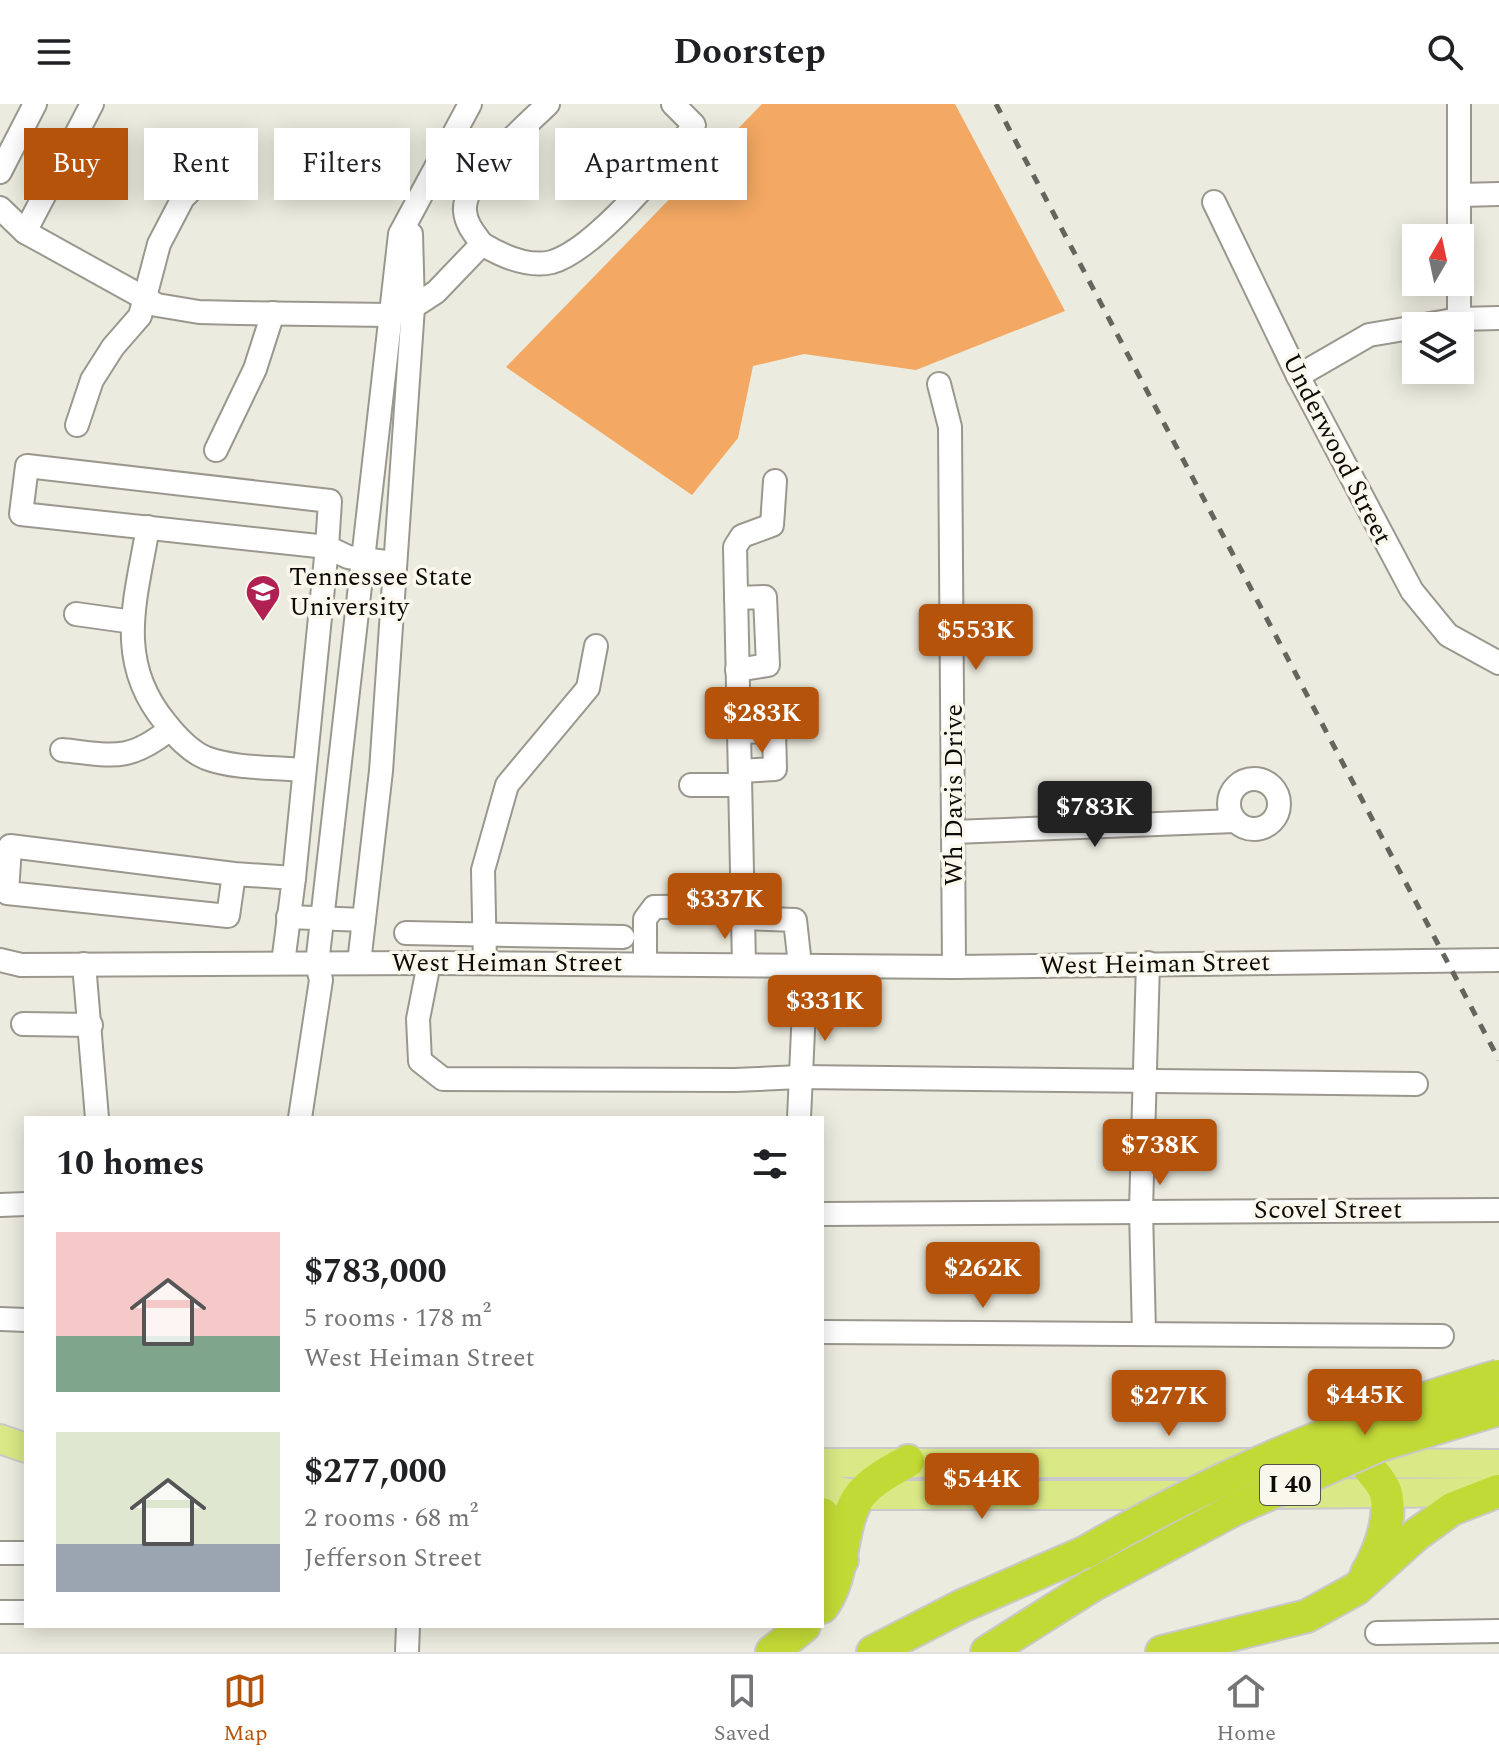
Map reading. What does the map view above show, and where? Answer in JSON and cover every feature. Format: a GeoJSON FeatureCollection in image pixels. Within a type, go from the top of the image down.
{"type":"FeatureCollection","features":[{"type":"Feature","properties":{"kind":"highway","name":"I 40"},"geometry":{"type":"LineString","coordinates":[[921,1652],[1147,1516],[1285,1451],[1427,1397],[1499,1376]]}},
{"type":"Feature","properties":{"kind":"highway","name":"I 40"},"geometry":{"type":"LineString","coordinates":[[987,1652],[1091,1586],[1235,1509],[1377,1446],[1499,1409]]}},
{"type":"Feature","properties":{"kind":"highway"},"geometry":{"type":"LineString","coordinates":[[824,1604],[842,1560],[852,1509],[860,1495],[876,1479],[908,1461]]}},
{"type":"Feature","properties":{"kind":"highway"},"geometry":{"type":"LineString","coordinates":[[1356,1589],[1376,1558],[1385,1524],[1386,1494],[1365,1463]]}},
{"type":"Feature","properties":{"kind":"highway"},"geometry":{"type":"LineString","coordinates":[[1162,1652],[1307,1616],[1356,1589],[1436,1520],[1499,1482]]}},
{"type":"Feature","properties":{"kind":"highway"},"geometry":{"type":"LineString","coordinates":[[824,1519],[842,1560]]}},
{"type":"Feature","properties":{"kind":"highway"},"geometry":{"type":"LineString","coordinates":[[873,1652],[962,1606],[1073,1558]]}},
{"type":"Feature","properties":{"kind":"highway"},"geometry":{"type":"LineString","coordinates":[[772,1652],[802,1628]]}},
{"type":"Feature","properties":{"kind":"main road"},"geometry":{"type":"LineString","coordinates":[[0,1439],[24,1447]]}},
{"type":"Feature","properties":{"kind":"main road"},"geometry":{"type":"LineString","coordinates":[[824,1463],[1365,1463],[1499,1482]]}},
{"type":"Feature","properties":{"kind":"main road"},"geometry":{"type":"LineString","coordinates":[[824,1488],[860,1495],[1386,1494],[1499,1482]]}},
{"type":"Feature","properties":{"kind":"street"},"geometry":{"type":"LineString","coordinates":[[0,172],[35,104]]}},
{"type":"Feature","properties":{"kind":"street"},"geometry":{"type":"LineString","coordinates":[[25,232],[92,104]]}},
{"type":"Feature","properties":{"kind":"street"},"geometry":{"type":"LineString","coordinates":[[300,1116],[321,980],[317,964],[400,234],[470,104]]}},
{"type":"Feature","properties":{"kind":"street"},"geometry":{"type":"LineString","coordinates":[[548,104],[476,178],[464,208],[469,226],[482,244],[509,259],[549,263],[573,253],[672,156],[694,125],[673,104]]}},
{"type":"Feature","properties":{"kind":"street"},"geometry":{"type":"LineString","coordinates":[[1459,104],[1459,312]]}},
{"type":"Feature","properties":{"kind":"street"},"geometry":{"type":"LineString","coordinates":[[1461,195],[1499,194]]}},
{"type":"Feature","properties":{"kind":"street"},"geometry":{"type":"LineString","coordinates":[[77,425],[92,380],[113,347],[140,316],[147,300],[159,244],[182,200]]}},
{"type":"Feature","properties":{"kind":"street","name":"Underwood Street"},"geometry":{"type":"LineString","coordinates":[[1214,202],[1298,376],[1412,591],[1448,635],[1499,663]]}},
{"type":"Feature","properties":{"kind":"street"},"geometry":{"type":"LineString","coordinates":[[0,208],[25,232],[147,300],[199,312],[391,315],[413,307],[436,292],[482,244]]}},
{"type":"Feature","properties":{"kind":"street"},"geometry":{"type":"LineString","coordinates":[[359,963],[381,771],[413,307],[412,237],[408,221]]}},
{"type":"Feature","properties":{"kind":"street"},"geometry":{"type":"LineString","coordinates":[[216,450],[261,355],[273,313]]}},
{"type":"Feature","properties":{"kind":"street"},"geometry":{"type":"LineString","coordinates":[[1474,319],[1499,318]]}},
{"type":"Feature","properties":{"kind":"street"},"geometry":{"type":"LineString","coordinates":[[1298,376],[1369,335],[1402,329]]}},
{"type":"Feature","properties":{"kind":"street","name":"Wh Davis Drive"},"geometry":{"type":"LineString","coordinates":[[939,384],[950,427],[954,967]]}},
{"type":"Feature","properties":{"kind":"street"},"geometry":{"type":"LineString","coordinates":[[283,963],[294,878],[327,547],[330,501],[27,466],[21,514],[327,547],[361,559],[393,563]]}},
{"type":"Feature","properties":{"kind":"street"},"geometry":{"type":"LineString","coordinates":[[744,964],[735,547],[742,536],[772,525],[775,481]]}},
{"type":"Feature","properties":{"kind":"street"},"geometry":{"type":"LineString","coordinates":[[148,527],[131,643],[142,688],[170,729],[203,757],[304,770]]}},
{"type":"Feature","properties":{"kind":"street"},"geometry":{"type":"LineString","coordinates":[[736,598],[765,597],[768,665],[737,670]]}},
{"type":"Feature","properties":{"kind":"street"},"geometry":{"type":"LineString","coordinates":[[76,614],[133,622]]}},
{"type":"Feature","properties":{"kind":"street"},"geometry":{"type":"LineString","coordinates":[[485,963],[483,870],[507,785],[541,740],[588,688],[596,646]]}},
{"type":"Feature","properties":{"kind":"street"},"geometry":{"type":"LineString","coordinates":[[62,750],[126,755],[146,748],[170,729]]}},
{"type":"Feature","properties":{"kind":"street"},"geometry":{"type":"LineString","coordinates":[[691,785],[775,769],[774,731],[739,732]]}},
{"type":"Feature","properties":{"kind":"street"},"geometry":{"type":"LineString","coordinates":[[954,832],[1235,821]]}},
{"type":"Feature","properties":{"kind":"street"},"geometry":{"type":"LineString","coordinates":[[234,874],[228,916],[7,893],[10,846],[234,874],[294,878]]}},
{"type":"Feature","properties":{"kind":"street"},"geometry":{"type":"LineString","coordinates":[[645,964],[645,919],[654,907],[743,912],[795,920],[803,965],[799,1116]]}},
{"type":"Feature","properties":{"kind":"street"},"geometry":{"type":"LineString","coordinates":[[288,917],[364,920]]}},
{"type":"Feature","properties":{"kind":"street"},"geometry":{"type":"LineString","coordinates":[[406,933],[623,937]]}},
{"type":"Feature","properties":{"kind":"street","name":"West Heiman Street"},"geometry":{"type":"LineString","coordinates":[[0,960],[21,965],[485,963],[954,967],[1499,960]]}},
{"type":"Feature","properties":{"kind":"street"},"geometry":{"type":"LineString","coordinates":[[429,963],[418,1019],[420,1061],[443,1079],[735,1080],[800,1077],[1416,1084]]}},
{"type":"Feature","properties":{"kind":"street"},"geometry":{"type":"LineString","coordinates":[[1144,1333],[1141,1210],[1148,963]]}},
{"type":"Feature","properties":{"kind":"street"},"geometry":{"type":"LineString","coordinates":[[84,964],[97,1116]]}},
{"type":"Feature","properties":{"kind":"street"},"geometry":{"type":"LineString","coordinates":[[23,1024],[91,1025]]}},
{"type":"Feature","properties":{"kind":"street"},"geometry":{"type":"LineString","coordinates":[[0,1205],[24,1204]]}},
{"type":"Feature","properties":{"kind":"street","name":"Scovel Street"},"geometry":{"type":"LineString","coordinates":[[824,1214],[1499,1210]]}},
{"type":"Feature","properties":{"kind":"street"},"geometry":{"type":"LineString","coordinates":[[0,1319],[24,1320]]}},
{"type":"Feature","properties":{"kind":"street"},"geometry":{"type":"LineString","coordinates":[[824,1332],[1442,1336]]}},
{"type":"Feature","properties":{"kind":"street"},"geometry":{"type":"LineString","coordinates":[[0,1553],[24,1553]]}},
{"type":"Feature","properties":{"kind":"street"},"geometry":{"type":"LineString","coordinates":[[0,1612],[24,1612]]}},
{"type":"Feature","properties":{"kind":"street"},"geometry":{"type":"LineString","coordinates":[[407,1652],[408,1628]]}},
{"type":"Feature","properties":{"kind":"street"},"geometry":{"type":"LineString","coordinates":[[1377,1633],[1499,1631]]}},
{"type":"Feature","properties":{"kind":"shaded area"},"geometry":{"type":"Polygon","coordinates":[[[762,104],[955,104],[1065,311],[916,370],[804,354],[753,366],[738,438],[692,495],[506,367],[669,200],[747,200],[747,128],[739,128],[762,104]]]}},
{"type":"Feature","properties":{"kind":"railway"},"geometry":{"type":"LineString","coordinates":[[996,104],[1499,1060]]}},
{"type":"Feature","properties":{"kind":"place","name":"Tennessee State University"},"geometry":{"type":"Point","coordinates":[263,623]}}]}
